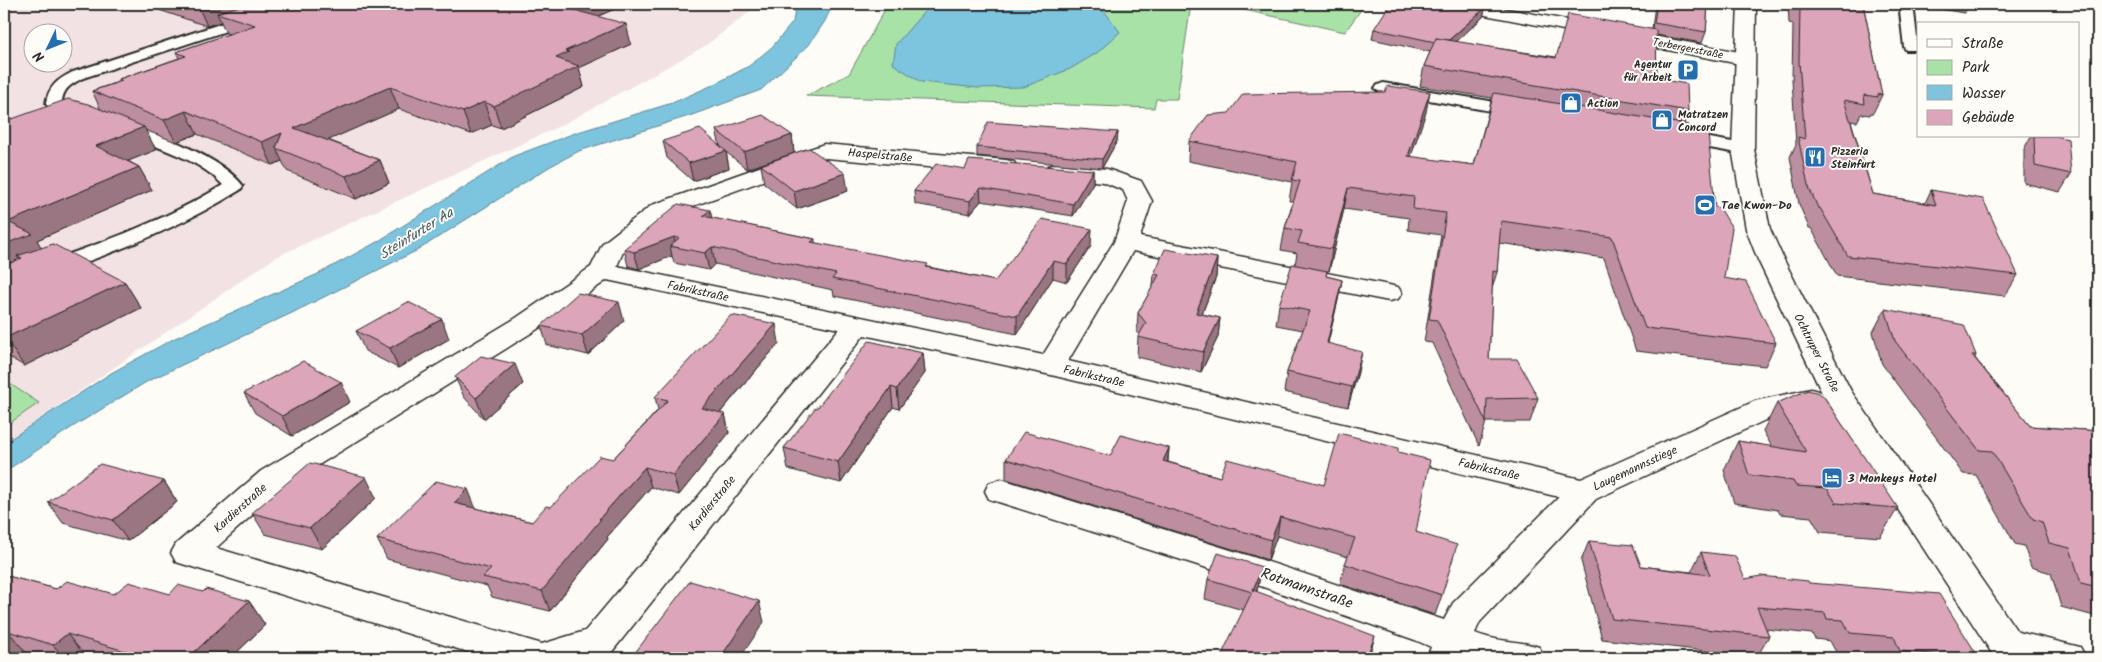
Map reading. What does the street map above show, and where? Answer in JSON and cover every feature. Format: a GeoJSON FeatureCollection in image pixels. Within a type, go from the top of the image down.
{"type":"FeatureCollection","features":[{"type":"Feature","properties":{"kind":"street","name":"Terbergerstraße"},"geometry":{"type":"LineString","coordinates":[[1454,4],[1745,59]]}},
{"type":"Feature","properties":{"kind":"street","name":"Ochtruper Straße"},"geometry":{"type":"LineString","coordinates":[[1747,4],[1743,149],[1758,229],[1771,260],[1837,393],[2011,651]]}},
{"type":"Feature","properties":{"kind":"street","name":"Haspelstraße"},"geometry":{"type":"LineString","coordinates":[[602,271],[612,248],[660,210],[824,150],[1107,176],[1133,186],[1140,201],[1126,242],[1051,366]]}},
{"type":"Feature","properties":{"kind":"street"},"geometry":{"type":"LineString","coordinates":[[1126,242],[1389,293]]}},
{"type":"Feature","properties":{"kind":"street","name":"Fabrikstraße"},"geometry":{"type":"LineString","coordinates":[[602,271],[1051,366],[1584,491]]}},
{"type":"Feature","properties":{"kind":"street","name":"Kardierstraße"},"geometry":{"type":"LineString","coordinates":[[537,658],[188,553],[272,479],[526,324],[602,271]]}},
{"type":"Feature","properties":{"kind":"street","name":"Kardierstraße"},"geometry":{"type":"LineString","coordinates":[[548,658],[598,642],[858,324]]}},
{"type":"Feature","properties":{"kind":"street","name":"Laugemannsstiege"},"geometry":{"type":"LineString","coordinates":[[1447,650],[1466,613],[1584,491],[1766,408],[1837,393]]}},
{"type":"Feature","properties":{"kind":"street","name":"Rotmannstraße"},"geometry":{"type":"LineString","coordinates":[[1001,491],[1247,568],[1428,629],[1447,650],[1526,658]]}},
{"type":"Feature","properties":{"kind":"street"},"geometry":{"type":"LineString","coordinates":[[2011,651],[2066,658]]}},
{"type":"Feature","properties":{"kind":"lane"},"geometry":{"type":"LineString","coordinates":[[4,283],[137,236],[212,201],[234,186],[227,177],[198,160],[102,120],[68,113],[54,104],[54,96],[60,84],[78,75],[294,4]]}},
{"type":"Feature","properties":{"kind":"lane"},"geometry":{"type":"LineString","coordinates":[[1907,12],[1912,48]]}},
{"type":"Feature","properties":{"kind":"lane"},"geometry":{"type":"LineString","coordinates":[[1383,88],[1539,114]]}},
{"type":"Feature","properties":{"kind":"lane"},"geometry":{"type":"LineString","coordinates":[[1665,136],[1743,149]]}},
{"type":"Feature","properties":{"kind":"shaded area"},"geometry":{"type":"Polygon","coordinates":[[[4,4],[760,4],[705,46],[562,125],[276,257],[4,443],[4,4]]]}},
{"type":"Feature","properties":{"kind":"green space"},"geometry":{"type":"Polygon","coordinates":[[[888,4],[1191,4],[1177,99],[1156,99],[1154,108],[806,96],[849,74],[888,4]]]}},
{"type":"Feature","properties":{"kind":"green space"},"geometry":{"type":"Polygon","coordinates":[[[1217,4],[1365,4],[1345,32],[1217,4]]]}},
{"type":"Feature","properties":{"kind":"green space"},"geometry":{"type":"Polygon","coordinates":[[[4,380],[39,403],[4,427],[4,380]]]}},
{"type":"Feature","properties":{"kind":"water","name":"Steinfurter Aa"},"geometry":{"type":"Polygon","coordinates":[[[796,4],[833,4],[825,21],[809,45],[761,90],[692,115],[579,151],[549,167],[418,250],[294,312],[148,381],[4,472],[4,443],[111,373],[175,338],[318,274],[377,242],[514,156],[575,133],[672,103],[749,66],[772,47],[793,22],[796,4]]]}},
{"type":"Feature","properties":{"kind":"water"},"geometry":{"type":"Polygon","coordinates":[[[931,4],[1087,4],[1105,12],[1120,32],[1097,53],[1070,69],[1024,87],[978,88],[921,82],[893,64],[896,44],[931,4]]]}},
{"type":"Feature","properties":{"kind":"building"},"geometry":{"type":"Polygon","coordinates":[[[190,4],[206,4],[198,6],[190,4]]]}},
{"type":"Feature","properties":{"kind":"building"},"geometry":{"type":"Polygon","coordinates":[[[246,4],[575,4],[566,8],[626,24],[565,51],[569,52],[556,58],[579,66],[494,106],[484,102],[463,112],[390,87],[294,128],[380,160],[346,176],[276,148],[282,133],[262,142],[186,111],[164,120],[92,91],[122,81],[119,79],[186,56],[176,52],[255,25],[217,13],[246,4]]]}},
{"type":"Feature","properties":{"kind":"building"},"geometry":{"type":"Polygon","coordinates":[[[1390,4],[1469,4],[1486,7],[1449,40],[1436,38],[1435,42],[1374,29],[1390,4]]]}},
{"type":"Feature","properties":{"kind":"building"},"geometry":{"type":"Polygon","coordinates":[[[1657,4],[1708,4],[1706,32],[1654,23],[1657,4]]]}},
{"type":"Feature","properties":{"kind":"building"},"geometry":{"type":"Polygon","coordinates":[[[1796,4],[1863,4],[1882,95],[1878,94],[1878,97],[1864,95],[1865,104],[1844,100],[1873,194],[1936,205],[1931,190],[1983,199],[2018,275],[1848,256],[1820,208],[1818,208],[1808,185],[1798,137],[1805,139],[1799,62],[1800,7],[1796,7],[1796,4]]]}},
{"type":"Feature","properties":{"kind":"building"},"geometry":{"type":"Polygon","coordinates":[[[1568,14],[1656,30],[1657,79],[1687,84],[1688,111],[1424,66],[1436,38],[1556,58],[1568,14]]]}},
{"type":"Feature","properties":{"kind":"building"},"geometry":{"type":"Polygon","coordinates":[[[1388,86],[1430,92],[1408,156],[1474,165],[1494,93],[1689,125],[1689,130],[1708,133],[1715,207],[1720,208],[1732,228],[1724,278],[1746,282],[1776,343],[1645,328],[1612,237],[1501,221],[1497,272],[1493,271],[1489,359],[1517,359],[1538,398],[1487,399],[1486,422],[1437,320],[1429,319],[1446,213],[1413,209],[1414,197],[1348,188],[1332,249],[1298,243],[1302,231],[1285,228],[1300,181],[1292,180],[1297,162],[1189,141],[1208,115],[1229,113],[1243,94],[1385,92],[1388,86]]]}},
{"type":"Feature","properties":{"kind":"building"},"geometry":{"type":"Polygon","coordinates":[[[68,99],[88,104],[144,127],[96,146],[139,167],[8,222],[33,234],[4,244],[4,116],[12,119],[68,99]]]}},
{"type":"Feature","properties":{"kind":"building"},"geometry":{"type":"Polygon","coordinates":[[[763,115],[792,135],[744,152],[716,130],[763,115]]]}},
{"type":"Feature","properties":{"kind":"building"},"geometry":{"type":"Polygon","coordinates":[[[988,122],[1118,132],[1102,159],[977,147],[988,122]]]}},
{"type":"Feature","properties":{"kind":"building"},"geometry":{"type":"Polygon","coordinates":[[[700,129],[726,151],[689,163],[663,141],[700,129]]]}},
{"type":"Feature","properties":{"kind":"building"},"geometry":{"type":"Polygon","coordinates":[[[2034,138],[2068,139],[2071,174],[2035,166],[2034,138]]]}},
{"type":"Feature","properties":{"kind":"building"},"geometry":{"type":"Polygon","coordinates":[[[809,148],[845,173],[794,191],[761,165],[809,148]]]}},
{"type":"Feature","properties":{"kind":"building"},"geometry":{"type":"Polygon","coordinates":[[[969,160],[1093,170],[1073,204],[980,188],[970,201],[914,191],[936,164],[965,169],[969,160]]]}},
{"type":"Feature","properties":{"kind":"building"},"geometry":{"type":"Polygon","coordinates":[[[678,204],[710,210],[703,216],[815,239],[811,242],[928,264],[926,267],[995,281],[1042,219],[1092,229],[1067,264],[1053,261],[1017,316],[832,279],[836,274],[712,247],[705,253],[670,246],[679,238],[674,237],[634,252],[624,249],[678,204]]]}},
{"type":"Feature","properties":{"kind":"building"},"geometry":{"type":"Polygon","coordinates":[[[53,244],[125,282],[4,338],[4,266],[22,258],[17,256],[53,244]]]}},
{"type":"Feature","properties":{"kind":"building"},"geometry":{"type":"Polygon","coordinates":[[[1165,249],[1217,258],[1196,313],[1220,318],[1203,352],[1138,337],[1146,323],[1138,313],[1159,275],[1154,274],[1165,249]]]}},
{"type":"Feature","properties":{"kind":"building"},"geometry":{"type":"Polygon","coordinates":[[[1292,264],[1327,271],[1326,276],[1342,280],[1327,343],[1362,352],[1352,387],[1287,372],[1310,311],[1279,305],[1292,264]]]}},
{"type":"Feature","properties":{"kind":"building"},"geometry":{"type":"Polygon","coordinates":[[[578,293],[619,302],[582,335],[541,326],[578,293]]]}},
{"type":"Feature","properties":{"kind":"building"},"geometry":{"type":"Polygon","coordinates":[[[408,302],[442,319],[390,348],[356,331],[408,302]]]}},
{"type":"Feature","properties":{"kind":"building"},"geometry":{"type":"Polygon","coordinates":[[[1885,309],[1964,325],[1976,355],[1972,355],[2030,426],[2098,431],[2098,587],[2081,583],[2070,548],[2049,543],[2042,522],[2033,519],[1992,451],[1979,450],[1895,341],[1885,309]]]}},
{"type":"Feature","properties":{"kind":"building"},"geometry":{"type":"Polygon","coordinates":[[[731,315],[776,324],[702,408],[725,414],[673,475],[645,467],[599,519],[601,519],[542,591],[483,577],[491,569],[377,539],[436,481],[468,489],[454,503],[532,522],[546,506],[551,507],[600,456],[613,459],[668,400],[655,397],[731,315]]]}},
{"type":"Feature","properties":{"kind":"building"},"geometry":{"type":"Polygon","coordinates":[[[869,341],[923,353],[897,389],[891,387],[838,462],[784,448],[816,407],[818,407],[869,341]]]}},
{"type":"Feature","properties":{"kind":"building"},"geometry":{"type":"Polygon","coordinates":[[[481,356],[515,364],[476,398],[455,377],[481,356]]]}},
{"type":"Feature","properties":{"kind":"building"},"geometry":{"type":"Polygon","coordinates":[[[303,361],[341,382],[282,416],[244,393],[303,361]]]}},
{"type":"Feature","properties":{"kind":"building"},"geometry":{"type":"Polygon","coordinates":[[[1808,390],[1819,393],[1824,397],[1898,508],[1836,503],[1827,488],[1796,486],[1793,481],[1749,475],[1738,441],[1806,452],[1777,403],[1808,390]]]}},
{"type":"Feature","properties":{"kind":"building"},"geometry":{"type":"Polygon","coordinates":[[[1024,432],[1110,456],[1121,435],[1169,448],[1163,461],[1220,477],[1227,459],[1324,485],[1339,433],[1398,448],[1398,452],[1430,460],[1416,532],[1457,545],[1442,595],[1345,564],[1355,538],[1280,517],[1271,540],[1006,459],[1024,432]]]}},
{"type":"Feature","properties":{"kind":"building"},"geometry":{"type":"Polygon","coordinates":[[[310,463],[366,477],[310,528],[252,513],[310,463]]]}},
{"type":"Feature","properties":{"kind":"building"},"geometry":{"type":"Polygon","coordinates":[[[100,464],[164,481],[113,520],[48,502],[100,464]]]}},
{"type":"Feature","properties":{"kind":"building"},"geometry":{"type":"Polygon","coordinates":[[[1589,541],[1633,545],[1641,566],[1710,575],[1701,552],[1735,556],[1745,579],[1761,576],[1808,581],[1809,583],[1939,594],[1979,658],[1900,651],[1894,637],[1850,633],[1843,620],[1827,619],[1825,613],[1757,607],[1769,636],[1612,619],[1589,541]]]}},
{"type":"Feature","properties":{"kind":"building"},"geometry":{"type":"Polygon","coordinates":[[[1218,553],[1262,567],[1253,590],[1375,636],[1366,658],[1220,658],[1252,592],[1208,579],[1218,553]]]}},
{"type":"Feature","properties":{"kind":"building"},"geometry":{"type":"Polygon","coordinates":[[[4,575],[56,589],[67,581],[114,594],[129,582],[170,594],[178,585],[203,592],[206,589],[249,601],[188,658],[149,658],[67,634],[53,645],[8,631],[4,635],[4,575]]]}},
{"type":"Feature","properties":{"kind":"building"},"geometry":{"type":"Polygon","coordinates":[[[690,581],[759,601],[720,658],[631,658],[690,581]]]}},
{"type":"Feature","properties":{"kind":"building"},"geometry":{"type":"Polygon","coordinates":[[[383,655],[394,658],[380,658],[383,655]]]}},
{"type":"Feature","properties":{"kind":"place","name":"Agentur für Arbeit"},"geometry":{"type":"Point","coordinates":[1688,70]}},
{"type":"Feature","properties":{"kind":"place","name":"Action"},"geometry":{"type":"Point","coordinates":[1571,103]}},
{"type":"Feature","properties":{"kind":"place","name":"Matratzen Concord"},"geometry":{"type":"Point","coordinates":[1662,120]}},
{"type":"Feature","properties":{"kind":"place","name":"Pizzeria Steinfurt"},"geometry":{"type":"Point","coordinates":[1815,157]}},
{"type":"Feature","properties":{"kind":"place","name":"Tae Kwon-Do"},"geometry":{"type":"Point","coordinates":[1705,205]}},
{"type":"Feature","properties":{"kind":"place","name":"3 Monkeys Hotel"},"geometry":{"type":"Point","coordinates":[1832,478]}}]}
